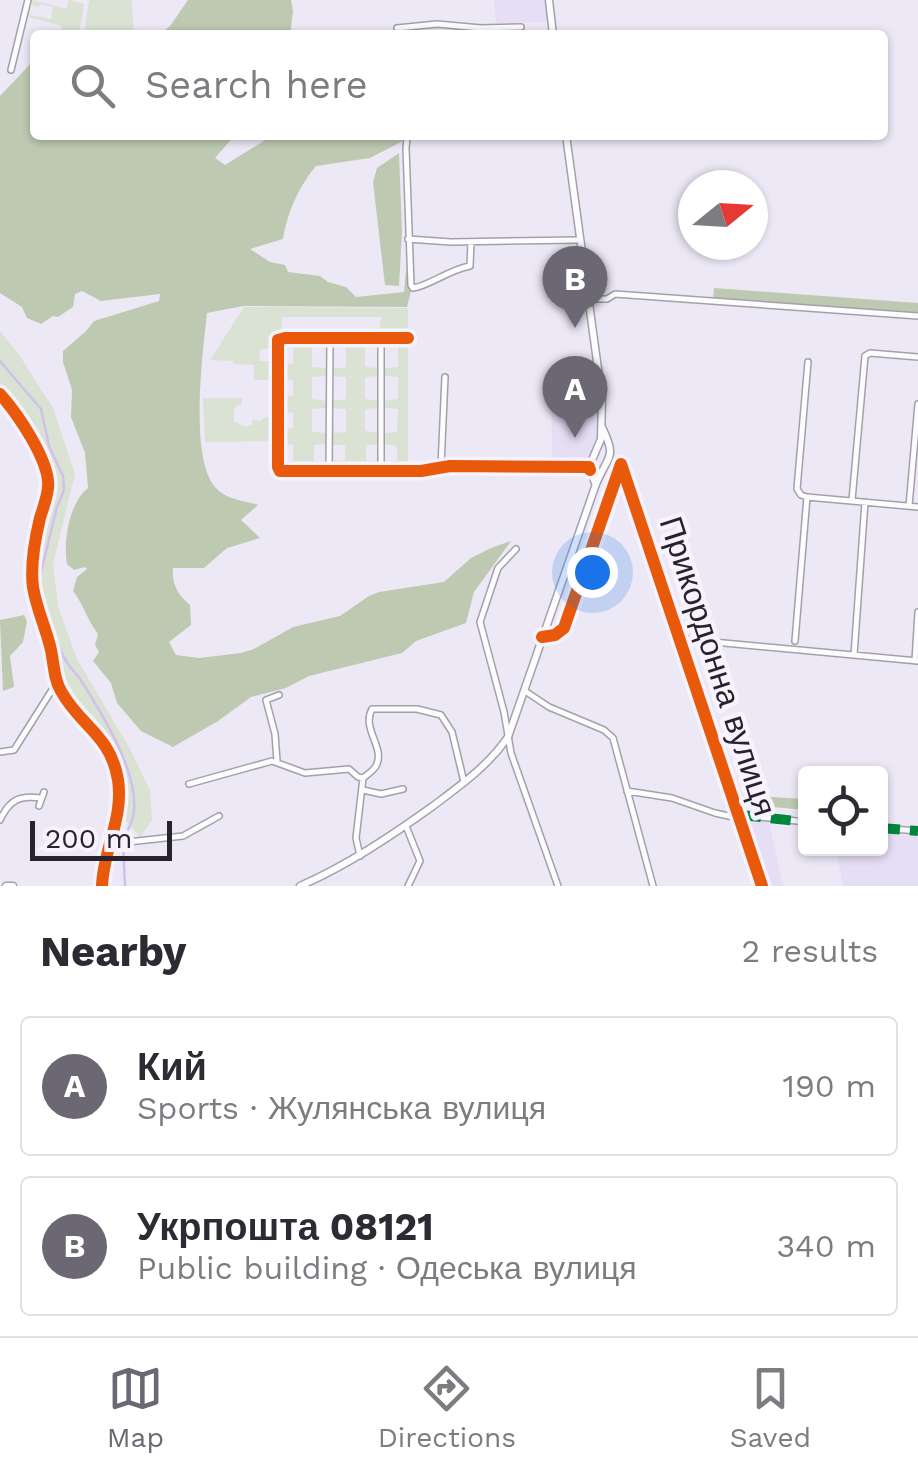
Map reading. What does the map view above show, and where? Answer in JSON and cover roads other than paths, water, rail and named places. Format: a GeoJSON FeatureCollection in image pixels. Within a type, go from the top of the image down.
{"type":"FeatureCollection","features":[{"type":"Feature","properties":{"kind":"street"},"geometry":{"type":"LineString","coordinates":[[11,70],[28,0]]}},
{"type":"Feature","properties":{"kind":"street"},"geometry":{"type":"LineString","coordinates":[[548,0],[552,30]]}},
{"type":"Feature","properties":{"kind":"street"},"geometry":{"type":"LineString","coordinates":[[397,28],[438,24],[521,27]]}},
{"type":"Feature","properties":{"kind":"street"},"geometry":{"type":"LineString","coordinates":[[407,140],[410,286],[423,287],[454,269],[470,266],[471,242]]}},
{"type":"Feature","properties":{"kind":"street"},"geometry":{"type":"LineString","coordinates":[[300,886],[360,856],[406,826],[490,760],[508,737],[525,691],[607,446],[567,140]]}},
{"type":"Feature","properties":{"kind":"street"},"geometry":{"type":"LineString","coordinates":[[408,239],[579,240]]}},
{"type":"Feature","properties":{"kind":"street"},"geometry":{"type":"LineString","coordinates":[[587,299],[606,299],[614,294],[918,316]]}},
{"type":"Feature","properties":{"kind":"street"},"geometry":{"type":"LineString","coordinates":[[408,338],[285,338],[277,343],[280,471],[422,471],[441,466],[601,471]]}},
{"type":"Feature","properties":{"kind":"street"},"geometry":{"type":"LineString","coordinates":[[330,338],[330,471]]}},
{"type":"Feature","properties":{"kind":"street"},"geometry":{"type":"LineString","coordinates":[[381,338],[382,471]]}},
{"type":"Feature","properties":{"kind":"street"},"geometry":{"type":"LineString","coordinates":[[852,500],[866,356],[870,353],[918,357]]}},
{"type":"Feature","properties":{"kind":"street"},"geometry":{"type":"LineString","coordinates":[[808,362],[797,489],[801,495],[918,507]]}},
{"type":"Feature","properties":{"kind":"street"},"geometry":{"type":"LineString","coordinates":[[441,466],[445,377]]}},
{"type":"Feature","properties":{"kind":"street"},"geometry":{"type":"LineString","coordinates":[[0,394],[14,411],[47,472],[48,492],[36,539],[33,587],[57,682],[99,736],[113,760],[119,784],[118,818],[102,886]]}},
{"type":"Feature","properties":{"kind":"street"},"geometry":{"type":"LineString","coordinates":[[909,506],[918,404]]}},
{"type":"Feature","properties":{"kind":"street"},"geometry":{"type":"LineString","coordinates":[[590,468],[607,446]]}},
{"type":"Feature","properties":{"kind":"street","name":"Прикордонна вулиця"},"geometry":{"type":"LineString","coordinates":[[607,446],[621,464],[762,886]]}},
{"type":"Feature","properties":{"kind":"street","name":"Прикордонна вулиця"},"geometry":{"type":"LineString","coordinates":[[542,637],[555,636],[564,628],[621,464]]}},
{"type":"Feature","properties":{"kind":"street"},"geometry":{"type":"LineString","coordinates":[[590,468],[596,484]]}},
{"type":"Feature","properties":{"kind":"street"},"geometry":{"type":"LineString","coordinates":[[795,641],[807,496]]}},
{"type":"Feature","properties":{"kind":"street"},"geometry":{"type":"LineString","coordinates":[[854,655],[865,502]]}},
{"type":"Feature","properties":{"kind":"street"},"geometry":{"type":"LineString","coordinates":[[516,549],[498,568],[480,622],[511,753],[558,886]]}},
{"type":"Feature","properties":{"kind":"street"},"geometry":{"type":"LineString","coordinates":[[681,640],[916,661],[918,612]]}},
{"type":"Feature","properties":{"kind":"street"},"geometry":{"type":"LineString","coordinates":[[0,752],[14,750],[57,682]]}},
{"type":"Feature","properties":{"kind":"street"},"geometry":{"type":"LineString","coordinates":[[525,691],[549,707],[608,733],[615,745],[653,886]]}},
{"type":"Feature","properties":{"kind":"street"},"geometry":{"type":"LineString","coordinates":[[277,761],[266,700],[279,695]]}},
{"type":"Feature","properties":{"kind":"street"},"geometry":{"type":"LineString","coordinates":[[360,856],[356,838],[364,778],[378,758],[367,720],[369,712],[380,708],[417,709],[441,714],[448,722],[464,782]]}},
{"type":"Feature","properties":{"kind":"street"},"geometry":{"type":"LineString","coordinates":[[189,784],[267,761],[277,761],[305,773],[349,769],[364,778]]}},
{"type":"Feature","properties":{"kind":"street"},"geometry":{"type":"LineString","coordinates":[[362,790],[381,794],[403,789]]}},
{"type":"Feature","properties":{"kind":"street"},"geometry":{"type":"LineString","coordinates":[[626,791],[672,798],[715,813],[798,821]]}},
{"type":"Feature","properties":{"kind":"street"},"geometry":{"type":"LineString","coordinates":[[0,820],[14,800],[42,795],[39,806]]}},
{"type":"Feature","properties":{"kind":"street"},"geometry":{"type":"LineString","coordinates":[[112,840],[182,836],[218,816]]}},
{"type":"Feature","properties":{"kind":"street"},"geometry":{"type":"LineString","coordinates":[[406,826],[420,861],[408,886]]}},
{"type":"Feature","properties":{"kind":"street"},"geometry":{"type":"LineString","coordinates":[[888,829],[918,831]]}},
{"type":"Feature","properties":{"kind":"waterway"},"geometry":{"type":"LineString","coordinates":[[0,361],[41,409],[49,446],[63,476],[64,490],[38,584],[58,646],[100,712],[126,766],[134,801],[133,817],[124,839]]}},
{"type":"Feature","properties":{"kind":"waterway"},"geometry":{"type":"LineString","coordinates":[[123,844],[125,886]]}},
{"type":"Feature","properties":{"kind":"place","name":"Укрпошта 08121"},"geometry":{"type":"Point","coordinates":[575,328]}},
{"type":"Feature","properties":{"kind":"place","name":"Кий"},"geometry":{"type":"Point","coordinates":[575,438]}}]}
